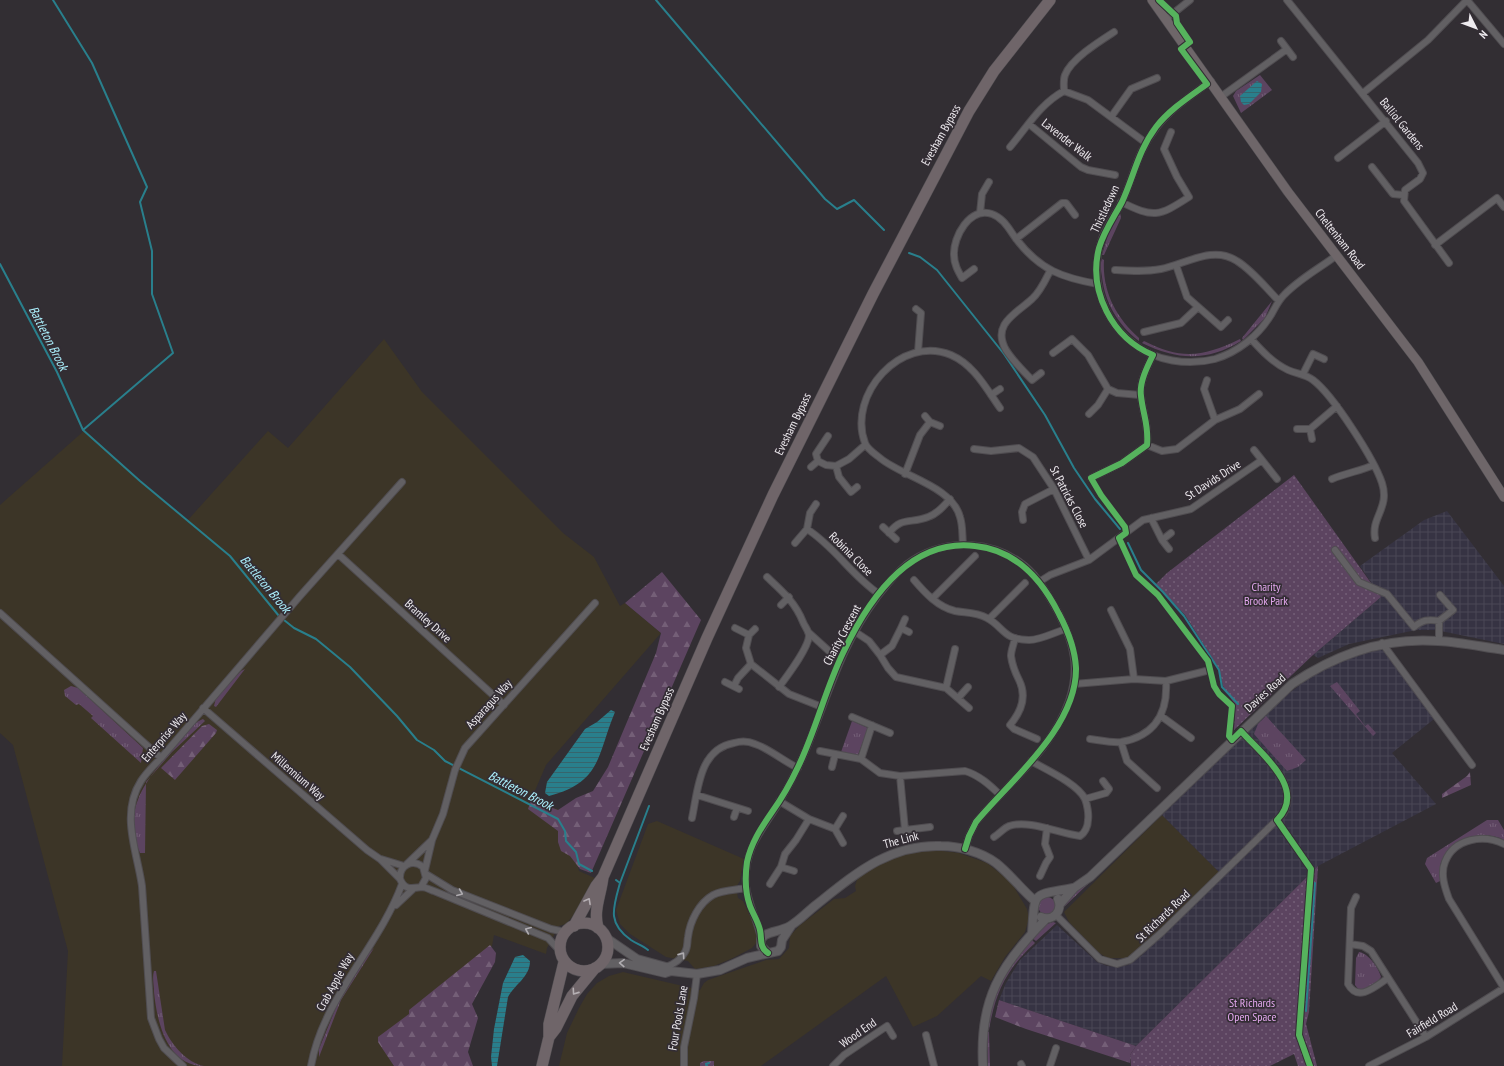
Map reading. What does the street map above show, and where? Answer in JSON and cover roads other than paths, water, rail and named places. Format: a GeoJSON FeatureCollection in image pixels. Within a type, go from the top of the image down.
{"type":"FeatureCollection","features":[{"type":"Feature","properties":{"kind":"highway","name":"Evesham Bypass"},"geometry":{"type":"LineString","coordinates":[[570,929],[603,877],[707,638],[763,516],[873,294],[969,111],[994,71],[1015,42],[1051,2]]}},
{"type":"Feature","properties":{"kind":"highway","name":"Evesham Bypass"},"geometry":{"type":"LineString","coordinates":[[602,933],[595,910],[602,890],[603,877]]}},
{"type":"Feature","properties":{"kind":"highway"},"geometry":{"type":"LineString","coordinates":[[542,1066],[549,1037],[549,1024],[564,962],[560,951],[562,937],[570,929],[588,924],[602,933],[607,943],[607,953],[572,996],[549,1037]]}},
{"type":"Feature","properties":{"kind":"highway"},"geometry":{"type":"LineString","coordinates":[[564,962],[574,969],[581,971],[597,966]]}},
{"type":"Feature","properties":{"kind":"main road","name":"Cheltenham Road"},"geometry":{"type":"LineString","coordinates":[[1152,0],[1222,96],[1272,170],[1418,362],[1504,497]]}},
{"type":"Feature","properties":{"kind":"street"},"geometry":{"type":"LineString","coordinates":[[1166,19],[1190,0]]}},
{"type":"Feature","properties":{"kind":"street","name":"Balliol Gardens"},"geometry":{"type":"LineString","coordinates":[[1288,0],[1412,154],[1423,173],[1420,179],[1409,186],[1403,195]]}},
{"type":"Feature","properties":{"kind":"street"},"geometry":{"type":"LineString","coordinates":[[1363,93],[1428,40],[1467,0],[1504,44]]}},
{"type":"Feature","properties":{"kind":"street"},"geometry":{"type":"LineString","coordinates":[[1114,32],[1094,45],[1067,71],[1064,81],[1064,91],[1088,100],[1146,143]]}},
{"type":"Feature","properties":{"kind":"street"},"geometry":{"type":"LineString","coordinates":[[1280,40],[1293,57]]}},
{"type":"Feature","properties":{"kind":"street"},"geometry":{"type":"LineString","coordinates":[[1222,96],[1261,70],[1286,49]]}},
{"type":"Feature","properties":{"kind":"street"},"geometry":{"type":"LineString","coordinates":[[1111,117],[1131,89],[1158,78]]}},
{"type":"Feature","properties":{"kind":"street","name":"Thistledown"},"geometry":{"type":"LineString","coordinates":[[1211,81],[1163,119],[1146,143],[1133,169],[1121,202],[1110,220],[1099,248],[1097,261],[1100,295],[1110,320],[1142,351],[1177,361],[1202,361],[1215,359],[1235,350],[1251,339],[1262,328],[1279,301],[1291,289],[1337,254]]}},
{"type":"Feature","properties":{"kind":"street","name":"Lavender Walk"},"geometry":{"type":"LineString","coordinates":[[1010,147],[1029,124],[1038,110],[1050,99],[1064,91]]}},
{"type":"Feature","properties":{"kind":"street"},"geometry":{"type":"LineString","coordinates":[[1338,158],[1386,122]]}},
{"type":"Feature","properties":{"kind":"street","name":"Lavender Walk"},"geometry":{"type":"LineString","coordinates":[[1029,124],[1081,167],[1088,170],[1116,175]]}},
{"type":"Feature","properties":{"kind":"street"},"geometry":{"type":"LineString","coordinates":[[1121,202],[1143,213],[1152,214],[1163,212],[1189,197],[1176,177],[1164,149],[1171,132]]}},
{"type":"Feature","properties":{"kind":"street"},"geometry":{"type":"LineString","coordinates":[[1372,167],[1393,194],[1403,195],[1408,208],[1449,264]]}},
{"type":"Feature","properties":{"kind":"street"},"geometry":{"type":"LineString","coordinates":[[980,213],[982,194],[989,182]]}},
{"type":"Feature","properties":{"kind":"street"},"geometry":{"type":"LineString","coordinates":[[1435,245],[1497,198],[1504,207]]}},
{"type":"Feature","properties":{"kind":"street"},"geometry":{"type":"LineString","coordinates":[[1016,239],[1062,203],[1066,203],[1075,215]]}},
{"type":"Feature","properties":{"kind":"street"},"geometry":{"type":"LineString","coordinates":[[974,269],[962,278],[955,266],[954,254],[959,233],[971,218],[980,213],[993,214],[1008,227],[1016,239],[1041,265],[1050,271],[1071,279],[1098,284]]}},
{"type":"Feature","properties":{"kind":"street"},"geometry":{"type":"LineString","coordinates":[[1116,270],[1145,272],[1211,255],[1228,257],[1238,261],[1247,268],[1279,301]]}},
{"type":"Feature","properties":{"kind":"street"},"geometry":{"type":"LineString","coordinates":[[1176,265],[1187,297],[1197,308],[1221,327],[1228,320]]}},
{"type":"Feature","properties":{"kind":"street"},"geometry":{"type":"LineString","coordinates":[[1041,373],[1032,380],[1007,351],[1002,334],[1006,322],[1010,316],[1039,292],[1050,271]]}},
{"type":"Feature","properties":{"kind":"street"},"geometry":{"type":"LineString","coordinates":[[1144,332],[1181,323],[1197,308]]}},
{"type":"Feature","properties":{"kind":"street"},"geometry":{"type":"LineString","coordinates":[[916,309],[921,313],[918,352]]}},
{"type":"Feature","properties":{"kind":"street"},"geometry":{"type":"LineString","coordinates":[[1053,353],[1072,339],[1088,355],[1108,390],[1117,393],[1140,395]]}},
{"type":"Feature","properties":{"kind":"street"},"geometry":{"type":"LineString","coordinates":[[1251,339],[1271,360],[1289,370],[1303,374],[1323,388],[1337,406],[1374,465],[1382,483],[1385,494],[1384,504],[1373,528],[1376,538]]}},
{"type":"Feature","properties":{"kind":"street"},"geometry":{"type":"LineString","coordinates":[[963,544],[960,516],[955,505],[950,499],[938,490],[892,468],[865,445],[862,434],[862,415],[866,398],[871,388],[893,363],[918,352],[942,352],[957,359],[976,374],[1000,408]]}},
{"type":"Feature","properties":{"kind":"street"},"geometry":{"type":"LineString","coordinates":[[1303,374],[1313,354],[1324,359]]}},
{"type":"Feature","properties":{"kind":"street"},"geometry":{"type":"LineString","coordinates":[[1147,445],[1148,431],[1140,395],[1147,367],[1153,355]]}},
{"type":"Feature","properties":{"kind":"street"},"geometry":{"type":"LineString","coordinates":[[1207,380],[1204,389],[1215,420]]}},
{"type":"Feature","properties":{"kind":"street"},"geometry":{"type":"LineString","coordinates":[[991,395],[1000,389]]}},
{"type":"Feature","properties":{"kind":"street"},"geometry":{"type":"LineString","coordinates":[[1089,414],[1098,406],[1108,390]]}},
{"type":"Feature","properties":{"kind":"street"},"geometry":{"type":"LineString","coordinates":[[1147,445],[1162,451],[1172,451],[1215,420],[1240,409],[1259,394]]}},
{"type":"Feature","properties":{"kind":"street"},"geometry":{"type":"LineString","coordinates":[[1297,429],[1310,429],[1337,406]]}},
{"type":"Feature","properties":{"kind":"street"},"geometry":{"type":"LineString","coordinates":[[925,416],[930,422],[940,426]]}},
{"type":"Feature","properties":{"kind":"street"},"geometry":{"type":"LineString","coordinates":[[905,474],[920,435],[930,422]]}},
{"type":"Feature","properties":{"kind":"street"},"geometry":{"type":"LineString","coordinates":[[1310,429],[1312,439]]}},
{"type":"Feature","properties":{"kind":"street"},"geometry":{"type":"LineString","coordinates":[[828,436],[816,454],[818,461],[826,465],[836,466],[865,445]]}},
{"type":"Feature","properties":{"kind":"street"},"geometry":{"type":"LineString","coordinates":[[1091,478],[1122,463],[1147,445]]}},
{"type":"Feature","properties":{"kind":"street","name":"St Patricks Close"},"geometry":{"type":"LineString","coordinates":[[974,449],[991,451],[1019,448],[1037,462],[1054,489],[1089,560]]}},
{"type":"Feature","properties":{"kind":"street"},"geometry":{"type":"LineString","coordinates":[[1254,450],[1277,479]]}},
{"type":"Feature","properties":{"kind":"street","name":"St Davids Drive"},"geometry":{"type":"LineString","coordinates":[[1039,582],[1050,575],[1089,560],[1143,520],[1191,509],[1262,460]]}},
{"type":"Feature","properties":{"kind":"street"},"geometry":{"type":"LineString","coordinates":[[811,467],[818,461]]}},
{"type":"Feature","properties":{"kind":"street"},"geometry":{"type":"LineString","coordinates":[[1332,479],[1345,474],[1364,470],[1374,465]]}},
{"type":"Feature","properties":{"kind":"street"},"geometry":{"type":"LineString","coordinates":[[836,466],[839,477],[851,492],[857,487]]}},
{"type":"Feature","properties":{"kind":"street","name":"Enterprise Way"},"geometry":{"type":"LineString","coordinates":[[183,1066],[171,1057],[164,1048],[151,1018],[142,886],[139,866],[131,837],[130,817],[132,800],[140,782],[160,758],[281,618],[402,482]]}},
{"type":"Feature","properties":{"kind":"street"},"geometry":{"type":"LineString","coordinates":[[1023,520],[1022,512],[1025,504],[1054,489]]}},
{"type":"Feature","properties":{"kind":"street"},"geometry":{"type":"LineString","coordinates":[[889,533],[894,527],[904,521],[928,518],[935,514],[950,499]]}},
{"type":"Feature","properties":{"kind":"street"},"geometry":{"type":"LineString","coordinates":[[794,543],[807,529],[810,513],[816,504]]}},
{"type":"Feature","properties":{"kind":"street"},"geometry":{"type":"LineString","coordinates":[[1151,518],[1162,540],[1169,549]]}},
{"type":"Feature","properties":{"kind":"street"},"geometry":{"type":"LineString","coordinates":[[882,527],[896,539]]}},
{"type":"Feature","properties":{"kind":"street","name":"Robinia Close"},"geometry":{"type":"LineString","coordinates":[[807,529],[828,544],[855,575],[879,594]]}},
{"type":"Feature","properties":{"kind":"street"},"geometry":{"type":"LineString","coordinates":[[1162,540],[1171,532]]}},
{"type":"Feature","properties":{"kind":"street","name":"Charity Crescent"},"geometry":{"type":"LineString","coordinates":[[761,942],[759,927],[749,903],[746,888],[747,865],[752,844],[798,768],[842,654],[854,631],[879,594],[901,569],[928,551],[946,546],[963,544],[988,547],[1004,553],[1026,568],[1039,582],[1052,601],[1066,628],[1074,654],[1076,675],[1069,701],[1052,735],[1031,761],[976,822],[969,836],[965,849]]}},
{"type":"Feature","properties":{"kind":"street"},"geometry":{"type":"LineString","coordinates":[[1335,550],[1359,582],[1387,594],[1414,627],[1422,621],[1430,619],[1439,621]]}},
{"type":"Feature","properties":{"kind":"street","name":"Bramley Drive"},"geometry":{"type":"LineString","coordinates":[[338,554],[504,705]]}},
{"type":"Feature","properties":{"kind":"street"},"geometry":{"type":"LineString","coordinates":[[932,598],[975,556]]}},
{"type":"Feature","properties":{"kind":"street"},"geometry":{"type":"LineString","coordinates":[[767,577],[789,597],[800,612],[808,632],[808,640],[796,664],[779,687]]}},
{"type":"Feature","properties":{"kind":"street"},"geometry":{"type":"LineString","coordinates":[[914,580],[944,608],[973,613],[989,619],[1003,633],[1015,638],[1028,640],[1037,639],[1066,628]]}},
{"type":"Feature","properties":{"kind":"street"},"geometry":{"type":"LineString","coordinates":[[989,619],[1025,583]]}},
{"type":"Feature","properties":{"kind":"street"},"geometry":{"type":"LineString","coordinates":[[1438,641],[1439,621],[1453,610],[1440,595]]}},
{"type":"Feature","properties":{"kind":"street"},"geometry":{"type":"LineString","coordinates":[[781,605],[789,597]]}},
{"type":"Feature","properties":{"kind":"street","name":"Asparagus Way"},"geometry":{"type":"LineString","coordinates":[[425,872],[432,840],[443,814],[455,770],[465,748],[595,603]]}},
{"type":"Feature","properties":{"kind":"street"},"geometry":{"type":"LineString","coordinates":[[1111,610],[1130,649],[1134,679]]}},
{"type":"Feature","properties":{"kind":"street"},"geometry":{"type":"LineString","coordinates":[[0,613],[160,758]]}},
{"type":"Feature","properties":{"kind":"street"},"geometry":{"type":"LineString","coordinates":[[880,655],[892,646],[905,619]]}},
{"type":"Feature","properties":{"kind":"street"},"geometry":{"type":"LineString","coordinates":[[735,628],[749,634]]}},
{"type":"Feature","properties":{"kind":"street"},"geometry":{"type":"LineString","coordinates":[[901,628],[909,632]]}},
{"type":"Feature","properties":{"kind":"street"},"geometry":{"type":"LineString","coordinates":[[756,629],[749,634],[746,648],[751,664],[779,687],[801,700],[822,707]]}},
{"type":"Feature","properties":{"kind":"street"},"geometry":{"type":"LineString","coordinates":[[854,631],[869,641],[888,668],[896,676],[946,688],[959,697],[969,708]]}},
{"type":"Feature","properties":{"kind":"street"},"geometry":{"type":"LineString","coordinates":[[808,632],[829,651]]}},
{"type":"Feature","properties":{"kind":"street"},"geometry":{"type":"LineString","coordinates":[[1015,638],[1011,655],[1023,696],[1018,714],[1010,725],[1014,729],[1038,739]]}},
{"type":"Feature","properties":{"kind":"street","name":"Davies Road"},"geometry":{"type":"LineString","coordinates":[[1056,915],[1060,904],[1074,888],[1090,877],[1241,731],[1292,684],[1309,672],[1357,649],[1403,640],[1438,641],[1504,650]]}},
{"type":"Feature","properties":{"kind":"street"},"geometry":{"type":"LineString","coordinates":[[1382,643],[1472,765]]}},
{"type":"Feature","properties":{"kind":"street"},"geometry":{"type":"LineString","coordinates":[[946,688],[955,649]]}},
{"type":"Feature","properties":{"kind":"street"},"geometry":{"type":"LineString","coordinates":[[725,682],[736,687],[738,678],[751,664]]}},
{"type":"Feature","properties":{"kind":"street"},"geometry":{"type":"LineString","coordinates":[[1074,684],[1134,679],[1166,681],[1206,671]]}},
{"type":"Feature","properties":{"kind":"street"},"geometry":{"type":"LineString","coordinates":[[1090,739],[1121,742],[1144,734],[1161,716],[1165,703],[1166,681]]}},
{"type":"Feature","properties":{"kind":"street"},"geometry":{"type":"LineString","coordinates":[[959,697],[968,687]]}},
{"type":"Feature","properties":{"kind":"street","name":"Millennium Way"},"geometry":{"type":"LineString","coordinates":[[203,708],[367,850],[380,859],[401,882],[413,889]]}},
{"type":"Feature","properties":{"kind":"street"},"geometry":{"type":"LineString","coordinates":[[1161,716],[1191,738]]}},
{"type":"Feature","properties":{"kind":"street"},"geometry":{"type":"LineString","coordinates":[[852,717],[890,733]]}},
{"type":"Feature","properties":{"kind":"street"},"geometry":{"type":"LineString","coordinates":[[861,760],[872,725]]}},
{"type":"Feature","properties":{"kind":"street","name":"St Richards Road"},"geometry":{"type":"LineString","coordinates":[[1056,915],[1100,959],[1117,964],[1130,960],[1140,953],[1277,820],[1286,809],[1288,800],[1285,782],[1241,731]]}},
{"type":"Feature","properties":{"kind":"street"},"geometry":{"type":"LineString","coordinates":[[692,818],[702,771],[715,751],[729,744],[741,741],[753,743],[798,768]]}},
{"type":"Feature","properties":{"kind":"street"},"geometry":{"type":"LineString","coordinates":[[1121,742],[1127,761],[1157,788]]}},
{"type":"Feature","properties":{"kind":"street"},"geometry":{"type":"LineString","coordinates":[[820,751],[861,760],[880,773],[900,776],[965,771],[983,780],[1000,796]]}},
{"type":"Feature","properties":{"kind":"street"},"geometry":{"type":"LineString","coordinates":[[832,767],[834,755]]}},
{"type":"Feature","properties":{"kind":"street"},"geometry":{"type":"LineString","coordinates":[[994,837],[1008,826],[1015,825],[1047,828],[1077,836],[1083,835],[1088,823],[1085,799],[1079,792],[1062,779],[1031,761]]}},
{"type":"Feature","properties":{"kind":"street"},"geometry":{"type":"LineString","coordinates":[[900,776],[905,830]]}},
{"type":"Feature","properties":{"kind":"street"},"geometry":{"type":"LineString","coordinates":[[1085,799],[1106,793],[1109,789],[1103,781]]}},
{"type":"Feature","properties":{"kind":"street"},"geometry":{"type":"LineString","coordinates":[[697,795],[748,811]]}},
{"type":"Feature","properties":{"kind":"street"},"geometry":{"type":"LineString","coordinates":[[779,801],[809,819],[835,830],[843,843]]}},
{"type":"Feature","properties":{"kind":"street"},"geometry":{"type":"LineString","coordinates":[[734,817],[737,808]]}},
{"type":"Feature","properties":{"kind":"street"},"geometry":{"type":"LineString","coordinates":[[835,830],[843,816]]}},
{"type":"Feature","properties":{"kind":"street"},"geometry":{"type":"LineString","coordinates":[[770,884],[781,867],[785,854],[809,819]]}},
{"type":"Feature","properties":{"kind":"street"},"geometry":{"type":"LineString","coordinates":[[897,831],[930,827]]}},
{"type":"Feature","properties":{"kind":"street"},"geometry":{"type":"LineString","coordinates":[[1040,876],[1050,857],[1045,844],[1047,828]]}},
{"type":"Feature","properties":{"kind":"street"},"geometry":{"type":"LineString","coordinates":[[1504,844],[1484,838],[1469,840],[1461,844],[1445,861],[1443,874],[1445,888],[1449,899],[1504,988]]}},
{"type":"Feature","properties":{"kind":"street","name":"Asparagus Way"},"geometry":{"type":"LineString","coordinates":[[406,865],[432,840]]}},
{"type":"Feature","properties":{"kind":"street","name":"The Link"},"geometry":{"type":"LineString","coordinates":[[602,933],[637,959],[669,969],[697,974],[720,970],[747,958],[778,951],[781,947],[782,940],[791,926],[865,866],[885,856],[928,845],[965,849],[995,862],[1015,880],[1025,893],[1036,901]]}},
{"type":"Feature","properties":{"kind":"street","name":"Millennium Way"},"geometry":{"type":"LineString","coordinates":[[380,859],[406,865],[416,863],[425,872],[452,890],[551,929],[570,929]]}},
{"type":"Feature","properties":{"kind":"street"},"geometry":{"type":"LineString","coordinates":[[401,882],[400,871],[406,865]]}},
{"type":"Feature","properties":{"kind":"street"},"geometry":{"type":"LineString","coordinates":[[781,867],[794,871]]}},
{"type":"Feature","properties":{"kind":"street"},"geometry":{"type":"LineString","coordinates":[[413,889],[420,887],[424,883],[425,872]]}},
{"type":"Feature","properties":{"kind":"street","name":"Crab Apple Way"},"geometry":{"type":"LineString","coordinates":[[311,1066],[315,1047],[333,1006],[388,913],[401,882]]}},
{"type":"Feature","properties":{"kind":"street"},"geometry":{"type":"LineString","coordinates":[[420,887],[434,891],[548,938],[560,951]]}},
{"type":"Feature","properties":{"kind":"street"},"geometry":{"type":"LineString","coordinates":[[669,969],[683,956],[688,945],[688,935],[700,906],[716,894],[746,888]]}},
{"type":"Feature","properties":{"kind":"street","name":"Davies Road"},"geometry":{"type":"LineString","coordinates":[[1036,901],[1049,893],[1074,888]]}},
{"type":"Feature","properties":{"kind":"street","name":"Crab Apple Way"},"geometry":{"type":"LineString","coordinates":[[388,913],[413,889]]}},
{"type":"Feature","properties":{"kind":"street"},"geometry":{"type":"LineString","coordinates":[[1049,893],[1056,896],[1060,904]]}},
{"type":"Feature","properties":{"kind":"street"},"geometry":{"type":"LineString","coordinates":[[1356,898],[1351,908],[1348,980],[1350,986],[1359,993],[1368,992],[1388,978]]}},
{"type":"Feature","properties":{"kind":"street"},"geometry":{"type":"LineString","coordinates":[[1036,901],[1037,914],[1046,919]]}},
{"type":"Feature","properties":{"kind":"street"},"geometry":{"type":"LineString","coordinates":[[1032,932],[1036,901]]}},
{"type":"Feature","properties":{"kind":"street"},"geometry":{"type":"LineString","coordinates":[[983,1066],[982,1041],[985,1016],[998,978],[1032,932],[1046,919],[1056,915]]}},
{"type":"Feature","properties":{"kind":"street","name":"The Link"},"geometry":{"type":"LineString","coordinates":[[747,958],[761,942],[772,933],[791,926]]}},
{"type":"Feature","properties":{"kind":"street"},"geometry":{"type":"LineString","coordinates":[[759,927],[782,940]]}},
{"type":"Feature","properties":{"kind":"street"},"geometry":{"type":"LineString","coordinates":[[761,942],[768,953]]}},
{"type":"Feature","properties":{"kind":"street"},"geometry":{"type":"LineString","coordinates":[[1350,944],[1368,948],[1377,959],[1426,1037]]}},
{"type":"Feature","properties":{"kind":"street","name":"The Link"},"geometry":{"type":"LineString","coordinates":[[597,966],[623,963],[665,973],[669,969]]}},
{"type":"Feature","properties":{"kind":"street","name":"Four Pools Lane"},"geometry":{"type":"LineString","coordinates":[[684,1066],[684,1047],[694,998],[697,974]]}},
{"type":"Feature","properties":{"kind":"street","name":"Fairfield Road"},"geometry":{"type":"LineString","coordinates":[[1369,1066],[1426,1037],[1504,988]]}},
{"type":"Feature","properties":{"kind":"street","name":"Wood End"},"geometry":{"type":"LineString","coordinates":[[832,1066],[844,1055],[887,1026],[893,1036]]}},
{"type":"Feature","properties":{"kind":"street"},"geometry":{"type":"LineString","coordinates":[[926,1035],[934,1066]]}},
{"type":"Feature","properties":{"kind":"street"},"geometry":{"type":"LineString","coordinates":[[1050,1066],[1056,1048]]}},
{"type":"Feature","properties":{"kind":"water"},"geometry":{"type":"Polygon","coordinates":[[[1257,81],[1262,84],[1261,92],[1249,104],[1244,105],[1241,102],[1240,96],[1257,81]]]}},
{"type":"Feature","properties":{"kind":"water"},"geometry":{"type":"Polygon","coordinates":[[[611,710],[615,712],[600,754],[588,775],[579,783],[566,790],[549,796],[545,793],[547,782],[585,729],[597,722],[611,710]]]}},
{"type":"Feature","properties":{"kind":"water"},"geometry":{"type":"Polygon","coordinates":[[[523,955],[530,961],[528,972],[508,997],[497,1066],[492,1066],[491,1057],[494,1029],[503,983],[515,957],[523,955]]]}},
{"type":"Feature","properties":{"kind":"waterway"},"geometry":{"type":"LineString","coordinates":[[53,0],[92,63],[147,187],[140,202],[152,251],[152,294],[173,353],[83,430]]}},
{"type":"Feature","properties":{"kind":"waterway"},"geometry":{"type":"LineString","coordinates":[[656,0],[825,199],[837,209],[854,200],[884,230]]}},
{"type":"Feature","properties":{"kind":"waterway"},"geometry":{"type":"LineString","coordinates":[[909,253],[920,257],[937,270],[1004,354],[1045,415],[1074,468],[1095,499],[1120,529]]}},
{"type":"Feature","properties":{"kind":"waterway","name":"Battleton Brook"},"geometry":{"type":"LineString","coordinates":[[0,264],[57,372],[83,430],[140,481],[230,556],[279,616],[294,628],[316,639],[350,667],[397,716],[417,740],[434,750],[445,761],[558,819],[565,831],[566,841],[576,852],[579,864],[592,871]]}},
{"type":"Feature","properties":{"kind":"waterway"},"geometry":{"type":"LineString","coordinates":[[1128,543],[1141,570],[1184,616],[1219,670],[1222,687],[1238,704]]}},
{"type":"Feature","properties":{"kind":"waterway"},"geometry":{"type":"LineString","coordinates":[[620,883],[649,806]]}},
{"type":"Feature","properties":{"kind":"waterway","name":"Battleton Brook"},"geometry":{"type":"LineString","coordinates":[[616,880],[620,883],[615,900],[615,921],[623,934],[648,950]]}},
{"type":"Feature","properties":{"kind":"waterway"},"geometry":{"type":"LineString","coordinates":[[1306,1011],[1315,883]]}},
{"type":"Feature","properties":{"kind":"waterway"},"geometry":{"type":"LineString","coordinates":[[707,1066],[706,1064],[709,1063]]}},
{"type":"Feature","properties":{"kind":"park label","name":"Charity Brook Park"},"geometry":{"type":"Point","coordinates":[1266,594]}},
{"type":"Feature","properties":{"kind":"park label","name":"St Richards Open Space"},"geometry":{"type":"Point","coordinates":[1252,1010]}}]}
